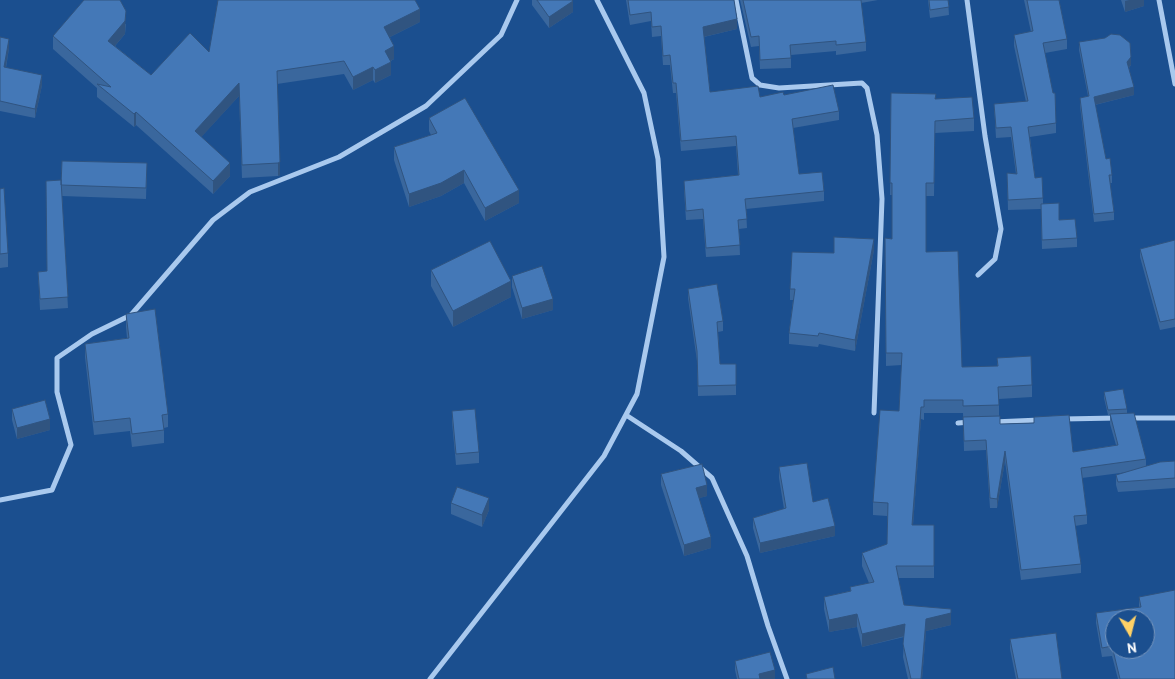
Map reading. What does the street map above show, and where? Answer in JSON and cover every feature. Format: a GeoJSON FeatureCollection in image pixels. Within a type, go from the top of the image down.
{"type":"FeatureCollection","features":[{"type":"Feature","properties":{"kind":"street"},"geometry":{"type":"LineString","coordinates":[[0,500],[52,490],[71,445],[57,392],[58,358],[92,334],[132,315],[213,220],[250,192],[340,157],[426,106],[501,35],[517,0]]}},
{"type":"Feature","properties":{"kind":"street"},"geometry":{"type":"LineString","coordinates":[[430,679],[604,456],[637,394],[664,257],[658,159],[644,93],[597,0]]}},
{"type":"Feature","properties":{"kind":"street"},"geometry":{"type":"LineString","coordinates":[[736,0],[752,78],[760,86],[779,88],[862,83],[867,88],[878,135],[882,200],[874,413]]}},
{"type":"Feature","properties":{"kind":"street"},"geometry":{"type":"LineString","coordinates":[[967,0],[985,136],[1001,229],[995,259],[978,275]]}},
{"type":"Feature","properties":{"kind":"street"},"geometry":{"type":"LineString","coordinates":[[1159,0],[1175,84]]}},
{"type":"Feature","properties":{"kind":"street"},"geometry":{"type":"LineString","coordinates":[[626,415],[681,451],[712,478],[747,556],[768,626],[787,679]]}},
{"type":"Feature","properties":{"kind":"street"},"geometry":{"type":"LineString","coordinates":[[1058,420],[1175,418]]}},
{"type":"Feature","properties":{"kind":"street"},"geometry":{"type":"LineString","coordinates":[[984,422],[1048,420]]}},
{"type":"Feature","properties":{"kind":"street"},"geometry":{"type":"LineString","coordinates":[[958,423],[976,422]]}},
{"type":"Feature","properties":{"kind":"building"},"geometry":{"type":"Polygon","coordinates":[[[84,0],[120,0],[126,11],[125,21],[108,41],[151,75],[190,33],[209,52],[218,0],[415,0],[420,9],[384,27],[394,46],[385,51],[391,62],[375,70],[373,67],[353,77],[344,61],[277,71],[280,162],[278,163],[242,165],[239,83],[195,131],[230,163],[213,181],[136,112],[134,114],[97,84],[111,87],[53,36],[84,0]]]}},
{"type":"Feature","properties":{"kind":"building"},"geometry":{"type":"Polygon","coordinates":[[[537,0],[572,0],[573,1],[549,17],[537,0]]]}},
{"type":"Feature","properties":{"kind":"building"},"geometry":{"type":"Polygon","coordinates":[[[628,0],[734,0],[737,19],[703,27],[710,92],[758,86],[760,97],[783,92],[784,95],[833,85],[839,111],[792,119],[799,174],[822,172],[824,191],[745,199],[747,219],[738,220],[740,245],[706,248],[703,209],[686,211],[684,181],[739,175],[736,136],[681,141],[676,83],[673,83],[670,55],[663,56],[661,26],[652,27],[651,12],[630,15],[628,0]]]}},
{"type":"Feature","properties":{"kind":"building"},"geometry":{"type":"Polygon","coordinates":[[[743,0],[861,0],[866,42],[836,45],[836,41],[790,45],[791,58],[760,60],[759,36],[751,37],[743,0]]]}},
{"type":"Feature","properties":{"kind":"building"},"geometry":{"type":"Polygon","coordinates":[[[929,0],[948,0],[949,7],[930,10],[929,0]]]}},
{"type":"Feature","properties":{"kind":"building"},"geometry":{"type":"Polygon","coordinates":[[[1027,0],[1059,0],[1067,39],[1043,43],[1053,93],[1055,93],[1056,123],[1028,127],[1035,178],[1042,177],[1043,198],[1008,200],[1007,173],[1017,174],[1011,127],[996,128],[994,104],[1028,101],[1014,35],[1033,31],[1027,0]]]}},
{"type":"Feature","properties":{"kind":"building"},"geometry":{"type":"Polygon","coordinates":[[[1111,34],[1120,35],[1130,43],[1131,57],[1127,62],[1134,87],[1094,97],[1106,159],[1110,158],[1112,175],[1109,175],[1114,212],[1094,214],[1080,98],[1089,96],[1079,42],[1105,38],[1111,34]]]}},
{"type":"Feature","properties":{"kind":"building"},"geometry":{"type":"Polygon","coordinates":[[[0,37],[9,39],[4,67],[42,75],[35,109],[0,101],[0,37]]]}},
{"type":"Feature","properties":{"kind":"building"},"geometry":{"type":"Polygon","coordinates":[[[891,93],[936,94],[935,99],[972,97],[974,118],[935,121],[934,183],[926,183],[926,252],[958,251],[962,367],[998,366],[997,358],[1031,356],[1032,385],[998,387],[999,405],[963,406],[963,400],[924,400],[924,407],[921,407],[912,525],[934,525],[934,566],[896,566],[904,605],[951,609],[951,613],[926,619],[921,679],[911,679],[903,644],[905,624],[862,634],[857,614],[829,620],[824,597],[851,591],[850,587],[874,582],[862,553],[887,544],[888,503],[873,502],[880,410],[899,411],[902,353],[886,353],[885,238],[892,239],[892,183],[890,183],[891,93]]]}},
{"type":"Feature","properties":{"kind":"building"},"geometry":{"type":"Polygon","coordinates":[[[465,98],[519,190],[485,208],[464,170],[441,183],[409,194],[394,147],[437,133],[429,118],[465,98]]]}},
{"type":"Feature","properties":{"kind":"building"},"geometry":{"type":"Polygon","coordinates":[[[62,161],[147,163],[146,188],[61,185],[62,161]]]}},
{"type":"Feature","properties":{"kind":"building"},"geometry":{"type":"Polygon","coordinates":[[[61,180],[68,297],[40,299],[38,272],[47,271],[46,181],[61,180]]]}},
{"type":"Feature","properties":{"kind":"building"},"geometry":{"type":"Polygon","coordinates":[[[4,188],[8,253],[0,254],[0,189],[4,188]]]}},
{"type":"Feature","properties":{"kind":"building"},"geometry":{"type":"Polygon","coordinates":[[[1059,203],[1059,220],[1075,219],[1077,238],[1042,240],[1041,204],[1059,203]]]}},
{"type":"Feature","properties":{"kind":"building"},"geometry":{"type":"Polygon","coordinates":[[[834,237],[874,239],[855,340],[819,333],[818,336],[789,333],[795,289],[790,289],[792,252],[834,253],[834,237]]]}},
{"type":"Feature","properties":{"kind":"building"},"geometry":{"type":"Polygon","coordinates":[[[1175,240],[1175,319],[1160,322],[1140,249],[1175,240]]]}},
{"type":"Feature","properties":{"kind":"building"},"geometry":{"type":"Polygon","coordinates":[[[490,241],[511,281],[453,311],[431,270],[490,241]]]}},
{"type":"Feature","properties":{"kind":"building"},"geometry":{"type":"Polygon","coordinates":[[[542,266],[553,299],[522,308],[512,276],[542,266]]]}},
{"type":"Feature","properties":{"kind":"building"},"geometry":{"type":"Polygon","coordinates":[[[717,284],[723,321],[717,322],[720,364],[736,364],[736,385],[698,386],[697,351],[688,289],[717,284]]]}},
{"type":"Feature","properties":{"kind":"building"},"geometry":{"type":"Polygon","coordinates":[[[155,309],[168,414],[162,415],[164,430],[132,434],[130,418],[94,422],[85,344],[129,338],[126,314],[155,309]]]}},
{"type":"Feature","properties":{"kind":"building"},"geometry":{"type":"Polygon","coordinates":[[[1123,389],[1127,409],[1108,410],[1104,392],[1123,389]]]}},
{"type":"Feature","properties":{"kind":"building"},"geometry":{"type":"Polygon","coordinates":[[[45,400],[50,419],[17,428],[12,409],[45,400]]]}},
{"type":"Feature","properties":{"kind":"building"},"geometry":{"type":"Polygon","coordinates":[[[475,409],[479,452],[456,454],[452,411],[475,409]]]}},
{"type":"Feature","properties":{"kind":"building"},"geometry":{"type":"Polygon","coordinates":[[[1134,413],[1146,459],[1081,468],[1087,515],[1074,516],[1081,564],[1021,570],[1005,451],[997,499],[990,498],[986,440],[964,441],[963,417],[1000,416],[1000,424],[1034,423],[1034,417],[1069,415],[1073,452],[1118,445],[1110,414],[1134,413]]]}},
{"type":"Feature","properties":{"kind":"building"},"geometry":{"type":"Polygon","coordinates":[[[1175,461],[1175,478],[1118,482],[1116,475],[1160,462],[1175,461]]]}},
{"type":"Feature","properties":{"kind":"building"},"geometry":{"type":"Polygon","coordinates":[[[807,463],[813,502],[828,498],[835,526],[760,543],[753,518],[786,508],[779,467],[807,463]]]}},
{"type":"Feature","properties":{"kind":"building"},"geometry":{"type":"Polygon","coordinates":[[[702,464],[707,485],[696,488],[711,537],[684,545],[661,474],[702,464]]]}},
{"type":"Feature","properties":{"kind":"building"},"geometry":{"type":"Polygon","coordinates":[[[457,487],[489,498],[482,515],[451,503],[457,487]]]}},
{"type":"Feature","properties":{"kind":"building"},"geometry":{"type":"Polygon","coordinates":[[[1175,590],[1175,679],[1120,679],[1115,659],[1155,659],[1155,609],[1126,609],[1141,607],[1139,597],[1175,590]]]}},
{"type":"Feature","properties":{"kind":"building"},"geometry":{"type":"Polygon","coordinates":[[[1105,612],[1105,647],[1102,648],[1096,613],[1105,612]]]}},
{"type":"Feature","properties":{"kind":"building"},"geometry":{"type":"Polygon","coordinates":[[[1056,633],[1062,679],[1018,679],[1010,639],[1056,633]]]}},
{"type":"Feature","properties":{"kind":"building"},"geometry":{"type":"Polygon","coordinates":[[[770,652],[775,670],[759,674],[760,679],[739,679],[735,661],[770,652]]]}},
{"type":"Feature","properties":{"kind":"building"},"geometry":{"type":"Polygon","coordinates":[[[833,667],[835,679],[807,679],[806,674],[833,667]]]}}]}
